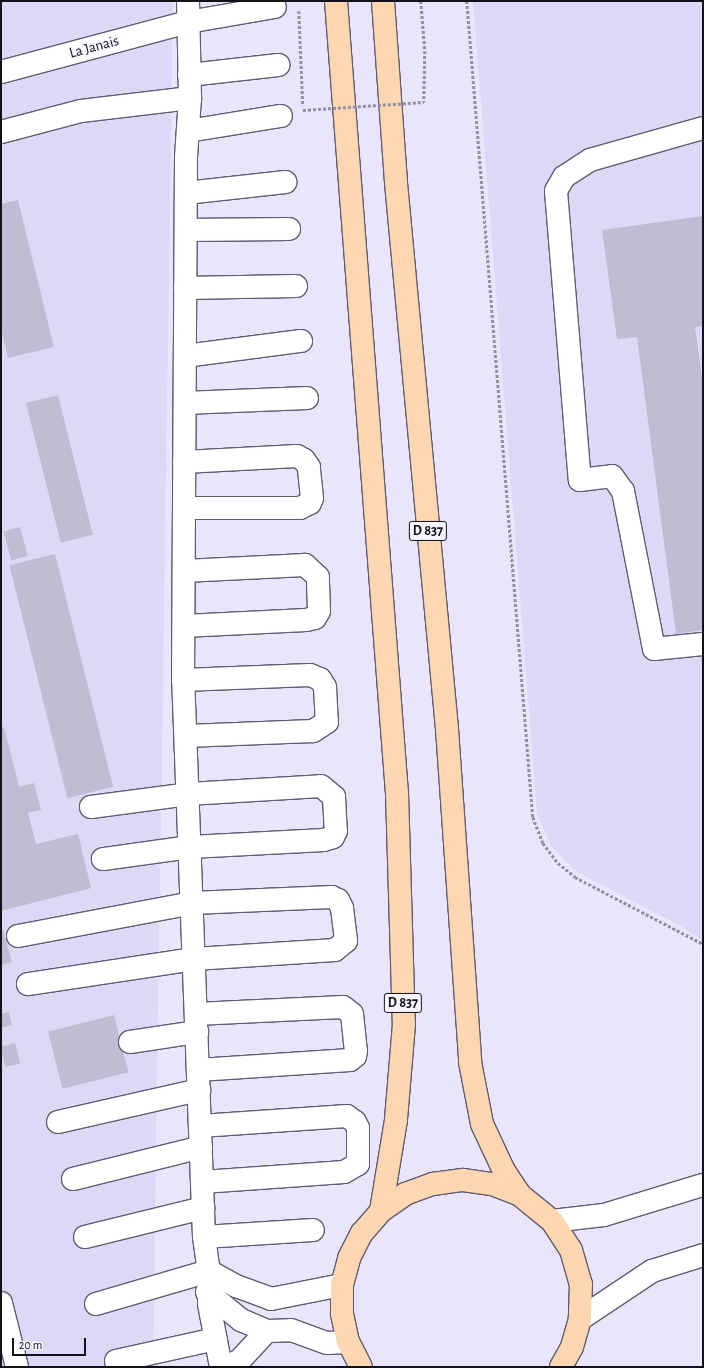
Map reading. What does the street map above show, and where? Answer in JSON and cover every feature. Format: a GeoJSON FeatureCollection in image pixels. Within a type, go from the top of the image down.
{"type":"FeatureCollection","features":[{"type":"Feature","properties":{"kind":"main road","name":"D 837"},"geometry":{"type":"LineString","coordinates":[[336,1],[397,801],[404,1024],[396,1120],[381,1211]]}},
{"type":"Feature","properties":{"kind":"main road","name":"D 837"},"geometry":{"type":"LineString","coordinates":[[383,1],[396,183],[447,729],[470,1062],[482,1124],[504,1171],[520,1195]]}},
{"type":"Feature","properties":{"kind":"main road"},"geometry":{"type":"LineString","coordinates":[[361,1367],[348,1342],[342,1314],[342,1286],[349,1258],[362,1233],[381,1211],[405,1194],[433,1184],[463,1180],[485,1183],[520,1195],[552,1221],[571,1250],[581,1284],[580,1319],[572,1347],[561,1367]]}},
{"type":"Feature","properties":{"kind":"street","name":"La Janais"},"geometry":{"type":"LineString","coordinates":[[1,72],[188,12],[275,7]]}},
{"type":"Feature","properties":{"kind":"street"},"geometry":{"type":"LineString","coordinates":[[188,12],[190,98],[186,193],[183,680],[204,1237],[208,1282],[221,1367],[239,1361],[267,1331]]}},
{"type":"Feature","properties":{"kind":"street"},"geometry":{"type":"LineString","coordinates":[[189,75],[278,65]]}},
{"type":"Feature","properties":{"kind":"street"},"geometry":{"type":"LineString","coordinates":[[1,132],[81,112],[190,98]]}},
{"type":"Feature","properties":{"kind":"street"},"geometry":{"type":"LineString","coordinates":[[188,131],[281,116]]}},
{"type":"Feature","properties":{"kind":"street"},"geometry":{"type":"LineString","coordinates":[[703,128],[590,160],[564,177],[556,191],[580,480],[612,476],[623,491],[654,649],[703,644]]}},
{"type":"Feature","properties":{"kind":"street"},"geometry":{"type":"LineString","coordinates":[[186,193],[285,182]]}},
{"type":"Feature","properties":{"kind":"street"},"geometry":{"type":"LineString","coordinates":[[186,230],[289,229]]}},
{"type":"Feature","properties":{"kind":"street"},"geometry":{"type":"LineString","coordinates":[[185,288],[296,286]]}},
{"type":"Feature","properties":{"kind":"street"},"geometry":{"type":"LineString","coordinates":[[185,356],[300,341]]}},
{"type":"Feature","properties":{"kind":"street"},"geometry":{"type":"LineString","coordinates":[[185,403],[306,398]]}},
{"type":"Feature","properties":{"kind":"street"},"geometry":{"type":"LineString","coordinates":[[184,462],[297,456],[304,460],[308,467],[312,498],[310,503],[300,508],[184,508]]}},
{"type":"Feature","properties":{"kind":"street"},"geometry":{"type":"LineString","coordinates":[[184,571],[305,565],[318,577],[320,611],[315,618],[306,620],[184,626]]}},
{"type":"Feature","properties":{"kind":"street"},"geometry":{"type":"LineString","coordinates":[[183,680],[310,675],[320,679],[325,687],[327,722],[313,731],[186,736]]}},
{"type":"Feature","properties":{"kind":"street"},"geometry":{"type":"LineString","coordinates":[[91,807],[188,794],[321,786],[334,797],[336,831],[333,837],[324,840],[190,847],[103,859]]}},
{"type":"Feature","properties":{"kind":"street"},"geometry":{"type":"LineString","coordinates":[[18,936],[192,903],[332,897],[338,900],[342,908],[346,941],[335,950],[194,959],[28,984]]}},
{"type":"Feature","properties":{"kind":"street"},"geometry":{"type":"LineString","coordinates":[[58,1122],[198,1080],[350,1060],[355,1056],[356,1051],[352,1014],[343,1007],[196,1023],[130,1042]]}},
{"type":"Feature","properties":{"kind":"street"},"geometry":{"type":"LineString","coordinates":[[200,1126],[347,1116],[355,1122],[358,1128],[358,1164],[344,1172],[202,1182]]}},
{"type":"Feature","properties":{"kind":"street"},"geometry":{"type":"LineString","coordinates":[[72,1179],[201,1147]]}},
{"type":"Feature","properties":{"kind":"street"},"geometry":{"type":"LineString","coordinates":[[552,1221],[604,1215],[703,1185]]}},
{"type":"Feature","properties":{"kind":"street"},"geometry":{"type":"LineString","coordinates":[[85,1237],[203,1208]]}},
{"type":"Feature","properties":{"kind":"street"},"geometry":{"type":"LineString","coordinates":[[204,1237],[313,1230]]}},
{"type":"Feature","properties":{"kind":"street"},"geometry":{"type":"LineString","coordinates":[[580,1319],[652,1271],[703,1255]]}},
{"type":"Feature","properties":{"kind":"street"},"geometry":{"type":"LineString","coordinates":[[208,1282],[240,1320],[267,1331],[291,1330],[327,1343],[348,1342]]}},
{"type":"Feature","properties":{"kind":"street"},"geometry":{"type":"LineString","coordinates":[[96,1304],[208,1282],[236,1286],[271,1299]]}},
{"type":"Feature","properties":{"kind":"street"},"geometry":{"type":"LineString","coordinates":[[116,1361],[215,1332],[240,1320],[271,1299],[342,1286]]}},
{"type":"Feature","properties":{"kind":"street"},"geometry":{"type":"LineString","coordinates":[[1,1303],[17,1367]]}},
{"type":"Feature","properties":{"kind":"path"},"geometry":{"type":"LineString","coordinates":[[299,9],[304,65],[303,110],[424,102],[425,51],[420,1]]}},
{"type":"Feature","properties":{"kind":"path"},"geometry":{"type":"LineString","coordinates":[[466,1],[533,817],[543,843],[558,863],[575,877],[703,944]]}},
{"type":"Feature","properties":{"kind":"shaded area"},"geometry":{"type":"Polygon","coordinates":[[[1,1],[173,1],[153,1350],[158,1367],[1,1367],[1,1]]]}},
{"type":"Feature","properties":{"kind":"shaded area"},"geometry":{"type":"Polygon","coordinates":[[[473,1],[703,1],[703,941],[686,929],[576,871],[551,846],[537,813],[473,1]]]}},
{"type":"Feature","properties":{"kind":"building"},"geometry":{"type":"Polygon","coordinates":[[[18,200],[54,347],[8,358],[1,329],[1,204],[18,200]]]}},
{"type":"Feature","properties":{"kind":"building"},"geometry":{"type":"Polygon","coordinates":[[[703,216],[703,326],[695,327],[703,384],[703,630],[676,634],[637,337],[617,339],[602,230],[703,216]]]}},
{"type":"Feature","properties":{"kind":"building"},"geometry":{"type":"Polygon","coordinates":[[[58,395],[93,535],[61,543],[26,403],[58,395]]]}},
{"type":"Feature","properties":{"kind":"building"},"geometry":{"type":"Polygon","coordinates":[[[20,527],[28,556],[11,560],[4,531],[20,527]]]}},
{"type":"Feature","properties":{"kind":"building"},"geometry":{"type":"Polygon","coordinates":[[[55,554],[113,787],[67,798],[9,565],[55,554]]]}},
{"type":"Feature","properties":{"kind":"building"},"geometry":{"type":"Polygon","coordinates":[[[4,727],[19,787],[34,783],[41,810],[28,813],[36,844],[78,834],[91,888],[1,911],[1,728],[4,727]]]}},
{"type":"Feature","properties":{"kind":"building"},"geometry":{"type":"Polygon","coordinates":[[[1,923],[12,962],[1,965],[1,923]]]}},
{"type":"Feature","properties":{"kind":"building"},"geometry":{"type":"Polygon","coordinates":[[[9,1012],[12,1025],[1,1028],[1,1014],[9,1012]]]}},
{"type":"Feature","properties":{"kind":"building"},"geometry":{"type":"Polygon","coordinates":[[[114,1015],[128,1072],[62,1089],[48,1031],[114,1015]]]}},
{"type":"Feature","properties":{"kind":"building"},"geometry":{"type":"Polygon","coordinates":[[[15,1043],[20,1063],[6,1067],[1,1046],[15,1043]]]}}]}
